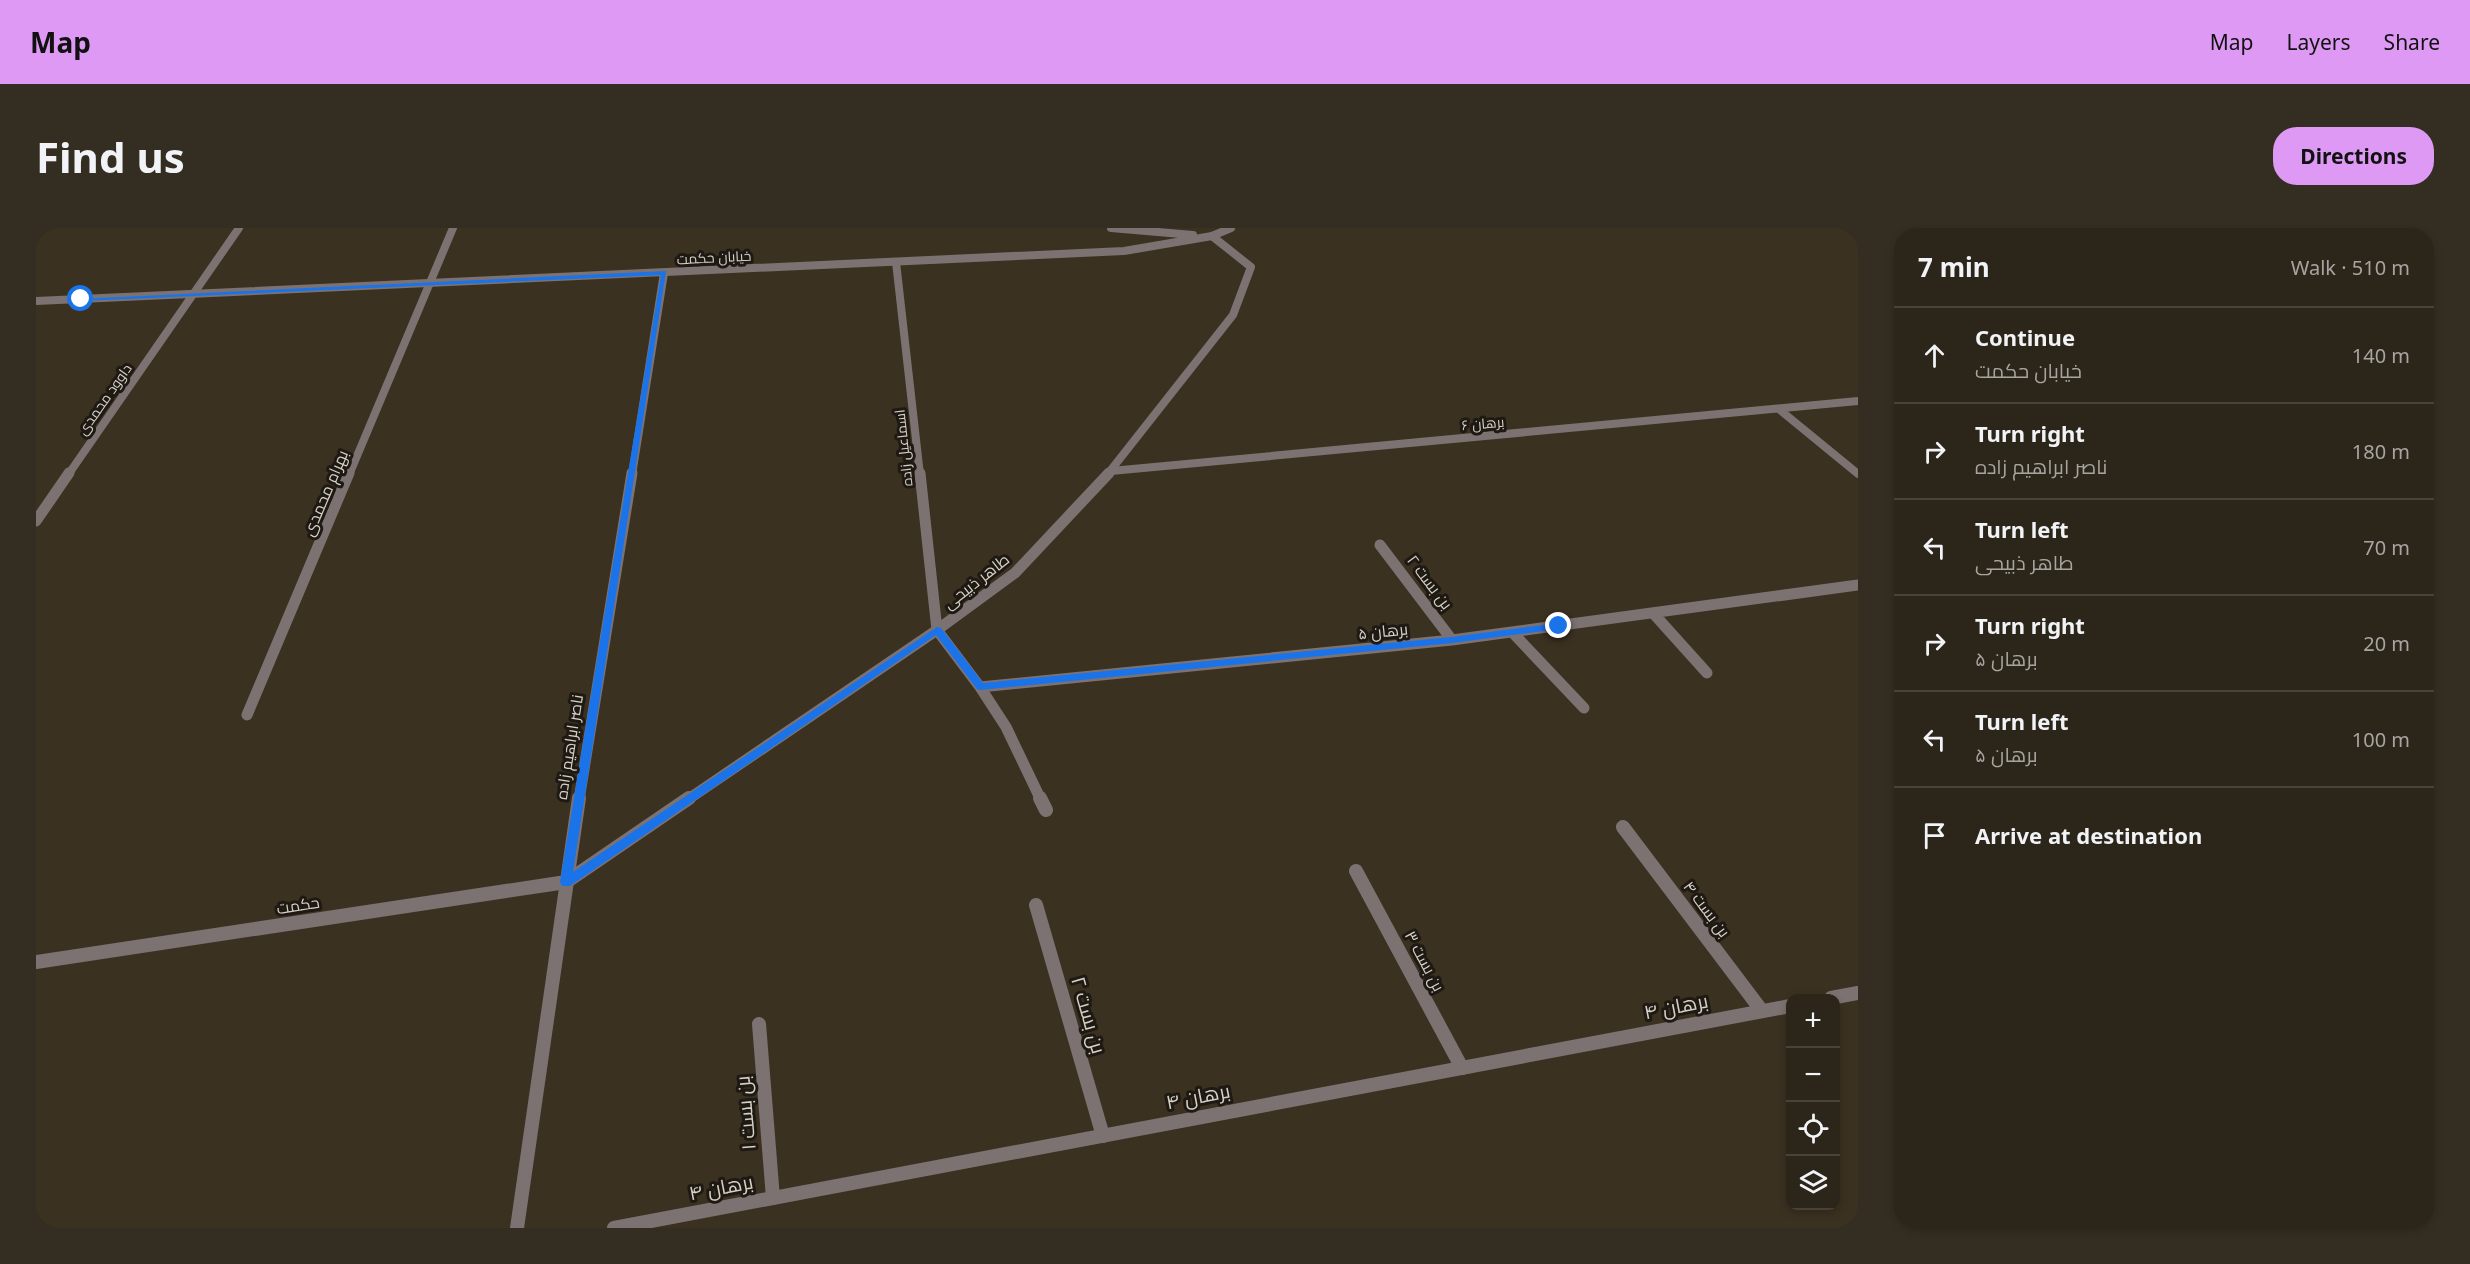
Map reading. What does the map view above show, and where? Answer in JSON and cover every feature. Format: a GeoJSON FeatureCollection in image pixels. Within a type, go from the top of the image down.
{"type":"FeatureCollection","features":[{"type":"Feature","properties":{"kind":"street","name":"داوود محمدی"},"geometry":{"type":"LineString","coordinates":[[36,520],[239,228]]}},
{"type":"Feature","properties":{"kind":"street","name":"بهرام محمدی"},"geometry":{"type":"LineString","coordinates":[[247,715],[453,228]]}},
{"type":"Feature","properties":{"kind":"street"},"geometry":{"type":"LineString","coordinates":[[1111,228],[1212,236],[1231,228]]}},
{"type":"Feature","properties":{"kind":"street","name":"خیابان حکمت"},"geometry":{"type":"LineString","coordinates":[[36,301],[1124,251],[1212,236]]}},
{"type":"Feature","properties":{"kind":"street","name":"طاهر ذبیحی"},"geometry":{"type":"LineString","coordinates":[[566,882],[937,630],[1015,573],[1111,471],[1233,315],[1251,267],[1212,236]]}},
{"type":"Feature","properties":{"kind":"street","name":"اسماعیل زاده"},"geometry":{"type":"LineString","coordinates":[[896,262],[937,630]]}},
{"type":"Feature","properties":{"kind":"street","name":"ناصر ابراهیم زاده"},"geometry":{"type":"LineString","coordinates":[[517,1228],[566,882],[664,273]]}},
{"type":"Feature","properties":{"kind":"street","name":"برهان ۶"},"geometry":{"type":"LineString","coordinates":[[1111,471],[1858,401]]}},
{"type":"Feature","properties":{"kind":"street"},"geometry":{"type":"LineString","coordinates":[[1780,410],[1858,474]]}},
{"type":"Feature","properties":{"kind":"street","name":"بن بست ۲"},"geometry":{"type":"LineString","coordinates":[[1380,544],[1452,640]]}},
{"type":"Feature","properties":{"kind":"street","name":"برهان ۵"},"geometry":{"type":"LineString","coordinates":[[980,687],[1452,640],[1858,585]]}},
{"type":"Feature","properties":{"kind":"street"},"geometry":{"type":"LineString","coordinates":[[1653,613],[1707,673]]}},
{"type":"Feature","properties":{"kind":"street"},"geometry":{"type":"LineString","coordinates":[[937,630],[980,687],[1006,727],[1046,810]]}},
{"type":"Feature","properties":{"kind":"street"},"geometry":{"type":"LineString","coordinates":[[1512,633],[1584,708]]}},
{"type":"Feature","properties":{"kind":"street","name":"بن بست ۴"},"geometry":{"type":"LineString","coordinates":[[1623,827],[1762,1011]]}},
{"type":"Feature","properties":{"kind":"street","name":"بن بست ۳"},"geometry":{"type":"LineString","coordinates":[[1356,872],[1462,1068]]}},
{"type":"Feature","properties":{"kind":"street","name":"حکمت"},"geometry":{"type":"LineString","coordinates":[[36,962],[566,882]]}},
{"type":"Feature","properties":{"kind":"street","name":"بن بست ۲"},"geometry":{"type":"LineString","coordinates":[[1035,905],[1103,1136]]}},
{"type":"Feature","properties":{"kind":"street"},"geometry":{"type":"LineString","coordinates":[[1840,997],[1858,993]]}},
{"type":"Feature","properties":{"kind":"street","name":"برهان ۴"},"geometry":{"type":"LineString","coordinates":[[614,1228],[1786,1007]]}},
{"type":"Feature","properties":{"kind":"street","name":"بن بست ۱"},"geometry":{"type":"LineString","coordinates":[[759,1024],[773,1198]]}},
{"type":"Feature","properties":{"kind":"route"},"geometry":{"type":"LineString","coordinates":[[81,299],[664,273],[566,882],[937,630],[980,687],[1452,640],[1559,626]]}}]}
